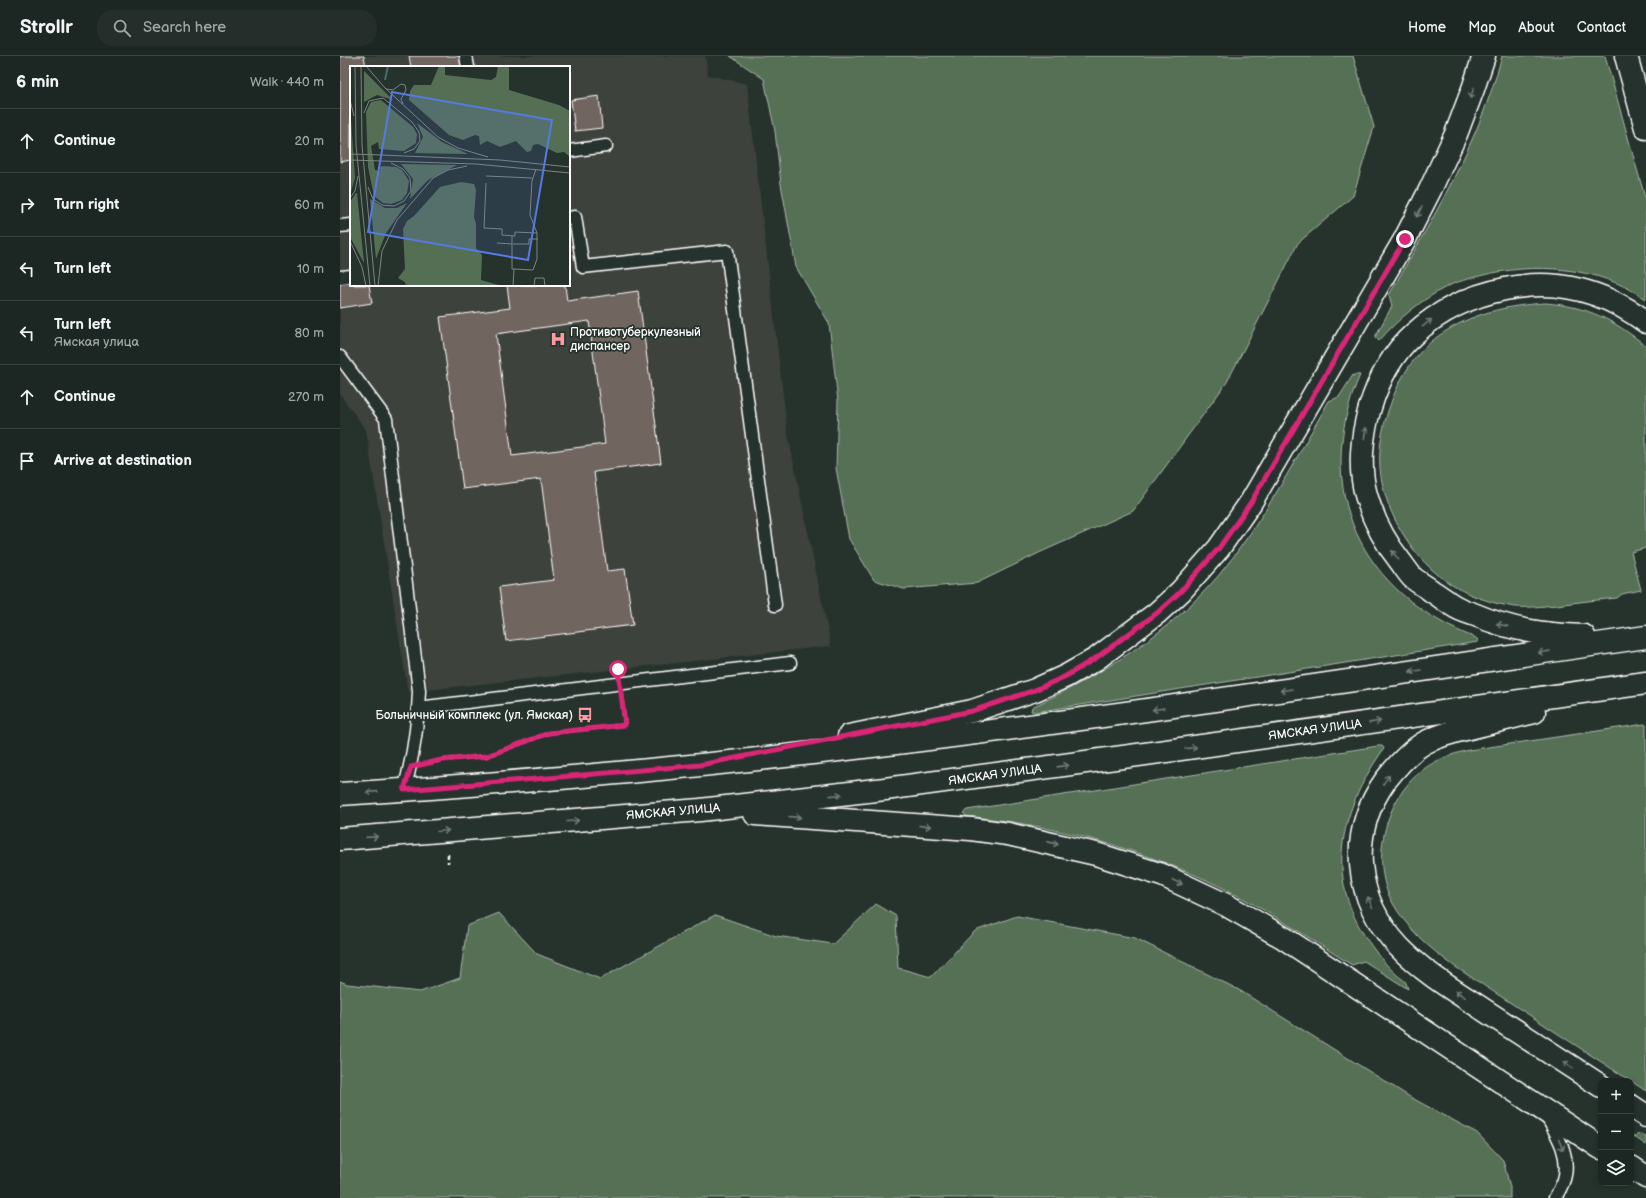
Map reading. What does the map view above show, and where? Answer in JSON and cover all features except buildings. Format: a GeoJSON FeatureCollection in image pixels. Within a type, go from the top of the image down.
{"type":"FeatureCollection","features":[{"type":"Feature","properties":{"kind":"main road"},"geometry":{"type":"LineString","coordinates":[[700,765],[972,711],[1005,701],[1035,690],[1084,666],[1157,613],[1181,591],[1219,548],[1251,502],[1270,470],[1405,239],[1456,134],[1474,89],[1484,56]]}},
{"type":"Feature","properties":{"kind":"main road"},"geometry":{"type":"LineString","coordinates":[[1626,56],[1646,128]]}},
{"type":"Feature","properties":{"kind":"main road"},"geometry":{"type":"LineString","coordinates":[[1642,638],[1547,635],[1496,624],[1454,606],[1413,578],[1386,543],[1374,519],[1366,493],[1362,467],[1367,418],[1373,395],[1385,371],[1399,350],[1412,335],[1434,317],[1453,306],[1475,297],[1504,289],[1519,286],[1548,285],[1573,288],[1613,301],[1646,322]]}},
{"type":"Feature","properties":{"kind":"main road"},"geometry":{"type":"LineString","coordinates":[[340,794],[700,765],[880,745],[1137,712],[1642,638]]}},
{"type":"Feature","properties":{"kind":"main road"},"geometry":{"type":"LineString","coordinates":[[1598,1084],[1449,987],[1416,963],[1399,947],[1376,915],[1366,894],[1361,872],[1360,852],[1362,834],[1368,812],[1378,791],[1407,756],[1424,743],[1447,734],[1646,683]]}},
{"type":"Feature","properties":{"kind":"main road","name":"ЯМСКАЯ УЛИЦА"},"geometry":{"type":"LineString","coordinates":[[340,839],[700,810],[885,789],[1145,754],[1646,683]]}},
{"type":"Feature","properties":{"kind":"main road"},"geometry":{"type":"LineString","coordinates":[[700,810],[971,829],[1021,837],[1075,849],[1111,858],[1162,875],[1226,905],[1284,938],[1598,1146]]}},
{"type":"Feature","properties":{"kind":"main road"},"geometry":{"type":"LineString","coordinates":[[1634,1108],[1646,1116]]}},
{"type":"Feature","properties":{"kind":"main road"},"geometry":{"type":"LineString","coordinates":[[1634,1169],[1646,1177]]}},
{"type":"Feature","properties":{"kind":"lane"},"geometry":{"type":"LineString","coordinates":[[466,56],[468,66]]}},
{"type":"Feature","properties":{"kind":"lane"},"geometry":{"type":"LineString","coordinates":[[570,151],[606,146]]}},
{"type":"Feature","properties":{"kind":"lane"},"geometry":{"type":"LineString","coordinates":[[570,218],[575,217],[583,267],[727,251],[775,605]]}},
{"type":"Feature","properties":{"kind":"lane"},"geometry":{"type":"LineString","coordinates":[[340,226],[350,225]]}},
{"type":"Feature","properties":{"kind":"lane"},"geometry":{"type":"LineString","coordinates":[[340,277],[350,276]]}},
{"type":"Feature","properties":{"kind":"lane"},"geometry":{"type":"LineString","coordinates":[[340,357],[386,419],[419,691],[411,767],[404,790]]}},
{"type":"Feature","properties":{"kind":"lane"},"geometry":{"type":"LineString","coordinates":[[418,708],[790,663]]}},
{"type":"Feature","properties":{"kind":"lane"},"geometry":{"type":"LineString","coordinates":[[1543,1111],[1560,1141],[1566,1158],[1565,1176],[1556,1198]]}},
{"type":"Feature","properties":{"kind":"path"},"geometry":{"type":"LineString","coordinates":[[411,767],[442,760],[487,756],[549,733],[625,725],[620,684]]}},
{"type":"Feature","properties":{"kind":"shaded area","name":"Противотуберкулезный диспансер"},"geometry":{"type":"Polygon","coordinates":[[[340,56],[705,56],[708,75],[747,84],[787,430],[831,646],[408,692],[366,430],[340,394],[340,56]]]}},
{"type":"Feature","properties":{"kind":"green space"},"geometry":{"type":"Polygon","coordinates":[[[730,56],[1353,56],[1374,127],[1353,196],[1298,243],[1227,382],[1133,511],[1041,552],[977,583],[904,589],[874,580],[849,539],[836,468],[838,401],[829,323],[796,267],[781,184],[775,131],[764,79],[730,56]]]}},
{"type":"Feature","properties":{"kind":"green space"},"geometry":{"type":"Polygon","coordinates":[[[1502,56],[1605,56],[1646,201],[1646,299],[1627,288],[1587,274],[1543,268],[1500,272],[1460,281],[1438,291],[1411,310],[1379,341],[1375,337],[1392,306],[1389,295],[1438,208],[1468,149],[1481,119],[1502,56]]]}},
{"type":"Feature","properties":{"kind":"green space"},"geometry":{"type":"Polygon","coordinates":[[[1545,303],[1574,307],[1599,316],[1623,329],[1646,346],[1646,548],[1631,552],[1641,590],[1622,594],[1617,598],[1557,605],[1515,607],[1485,600],[1463,591],[1447,582],[1418,556],[1406,540],[1388,505],[1380,468],[1380,451],[1384,425],[1389,408],[1400,382],[1410,365],[1429,343],[1450,329],[1476,316],[1516,306],[1545,303]]]}},
{"type":"Feature","properties":{"kind":"green space"},"geometry":{"type":"Polygon","coordinates":[[[1353,375],[1360,375],[1346,417],[1341,458],[1345,497],[1356,533],[1376,566],[1403,595],[1436,619],[1476,638],[1478,642],[1035,712],[1031,711],[1032,707],[1108,667],[1132,651],[1179,616],[1200,596],[1219,575],[1250,534],[1278,490],[1329,401],[1339,397],[1353,375]]]}},
{"type":"Feature","properties":{"kind":"green space"},"geometry":{"type":"Polygon","coordinates":[[[1646,725],[1646,1091],[1634,1083],[1634,1078],[1626,1078],[1454,966],[1419,937],[1404,920],[1391,900],[1384,882],[1382,862],[1383,842],[1387,823],[1395,804],[1405,787],[1419,773],[1443,758],[1469,750],[1646,725]]]}},
{"type":"Feature","properties":{"kind":"green space"},"geometry":{"type":"Polygon","coordinates":[[[1382,746],[1384,748],[1355,799],[1347,823],[1342,848],[1342,873],[1347,898],[1357,923],[1378,955],[1390,969],[1405,981],[1408,989],[1364,961],[1352,965],[1254,904],[1189,872],[1159,860],[1096,840],[1064,832],[1032,825],[966,816],[963,813],[967,810],[1382,746]]]}},
{"type":"Feature","properties":{"kind":"green space"},"geometry":{"type":"Polygon","coordinates":[[[876,904],[896,916],[898,968],[931,977],[975,931],[1017,916],[1135,938],[1239,990],[1410,1097],[1477,1133],[1503,1160],[1510,1187],[1510,1198],[340,1198],[340,981],[347,984],[420,992],[460,978],[467,926],[499,913],[537,954],[600,979],[715,915],[776,936],[833,944],[876,904]]]}},
{"type":"Feature","properties":{"kind":"green space"},"geometry":{"type":"Polygon","coordinates":[[[1641,1134],[1646,1137],[1646,1145],[1634,1137],[1641,1134]]]}},
{"type":"Feature","properties":{"kind":"place","name":"Противотуберкулезный диспансер"},"geometry":{"type":"Point","coordinates":[558,339]}},
{"type":"Feature","properties":{"kind":"place","name":"Больничный комплекс (ул. Ямская)"},"geometry":{"type":"Point","coordinates":[585,715]}},
{"type":"Feature","properties":{"kind":"route"},"geometry":{"type":"LineString","coordinates":[[618,669],[625,725],[549,733],[487,756],[442,760],[411,767],[404,790],[700,765],[972,711],[1035,690],[1066,676],[1096,658],[1157,613],[1181,591],[1219,548],[1251,502],[1405,239]]}}]}
